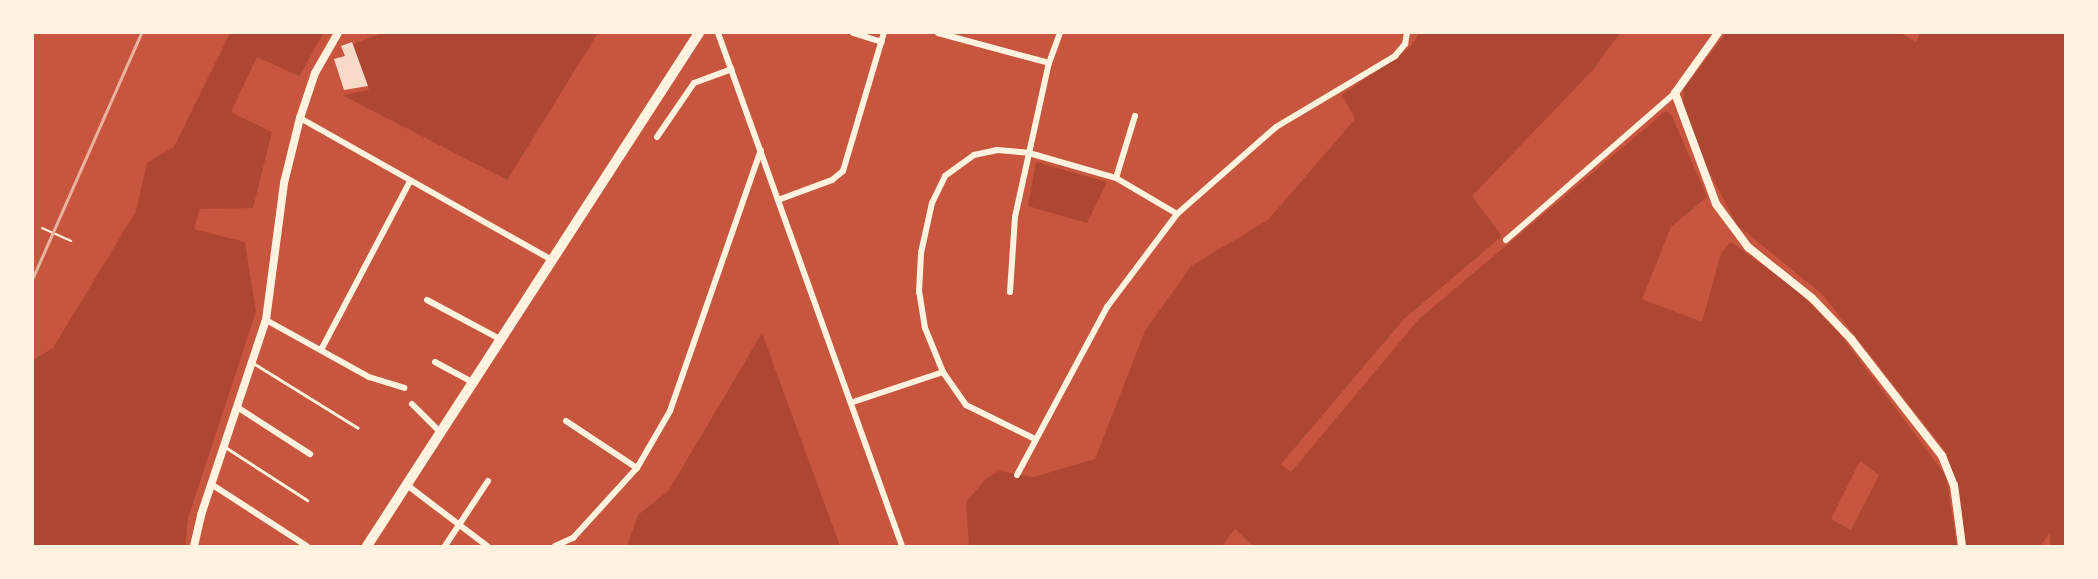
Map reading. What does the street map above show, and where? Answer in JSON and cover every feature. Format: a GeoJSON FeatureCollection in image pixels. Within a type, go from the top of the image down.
{"type":"FeatureCollection","features":[{"type":"Feature","properties":{"kind":"main road"},"geometry":{"type":"LineString","coordinates":[[367,546],[699,33]]}},
{"type":"Feature","properties":{"kind":"street"},"geometry":{"type":"LineString","coordinates":[[194,546],[211,484],[266,321],[284,183],[300,118],[315,73],[338,33]]}},
{"type":"Feature","properties":{"kind":"street"},"geometry":{"type":"LineString","coordinates":[[718,33],[853,402],[902,546]]}},
{"type":"Feature","properties":{"kind":"street"},"geometry":{"type":"LineString","coordinates":[[853,33],[882,42]]}},
{"type":"Feature","properties":{"kind":"street"},"geometry":{"type":"LineString","coordinates":[[778,200],[832,180],[843,171],[884,33]]}},
{"type":"Feature","properties":{"kind":"street"},"geometry":{"type":"LineString","coordinates":[[938,33],[1049,63]]}},
{"type":"Feature","properties":{"kind":"street"},"geometry":{"type":"LineString","coordinates":[[1010,292],[1015,217],[1049,63],[1060,33]]}},
{"type":"Feature","properties":{"kind":"street"},"geometry":{"type":"LineString","coordinates":[[1017,475],[1107,306],[1178,214],[1276,127],[1395,57],[1405,44],[1407,33]]}},
{"type":"Feature","properties":{"kind":"street"},"geometry":{"type":"LineString","coordinates":[[1506,240],[1675,93],[1718,33]]}},
{"type":"Feature","properties":{"kind":"street"},"geometry":{"type":"LineString","coordinates":[[657,136],[694,83],[732,69]]}},
{"type":"Feature","properties":{"kind":"street"},"geometry":{"type":"LineString","coordinates":[[1675,93],[1716,204],[1728,224],[1748,247],[1812,298],[1851,339],[1941,456],[1954,485],[1962,546]]}},
{"type":"Feature","properties":{"kind":"street"},"geometry":{"type":"LineString","coordinates":[[1116,178],[1135,116]]}},
{"type":"Feature","properties":{"kind":"street"},"geometry":{"type":"LineString","coordinates":[[300,118],[552,260]]}},
{"type":"Feature","properties":{"kind":"street"},"geometry":{"type":"LineString","coordinates":[[555,546],[573,538],[637,468],[670,411],[761,150]]}},
{"type":"Feature","properties":{"kind":"street"},"geometry":{"type":"LineString","coordinates":[[1035,439],[966,405],[943,372],[924,328],[919,292],[921,253],[932,202],[945,176],[974,155],[996,150],[1029,153],[1116,178],[1178,214]]}},
{"type":"Feature","properties":{"kind":"street"},"geometry":{"type":"LineString","coordinates":[[321,350],[410,181]]}},
{"type":"Feature","properties":{"kind":"street"},"geometry":{"type":"LineString","coordinates":[[427,300],[502,340]]}},
{"type":"Feature","properties":{"kind":"street"},"geometry":{"type":"LineString","coordinates":[[266,321],[369,377],[404,388]]}},
{"type":"Feature","properties":{"kind":"street"},"geometry":{"type":"LineString","coordinates":[[435,362],[474,383]]}},
{"type":"Feature","properties":{"kind":"street"},"geometry":{"type":"LineString","coordinates":[[853,402],[943,372]]}},
{"type":"Feature","properties":{"kind":"street"},"geometry":{"type":"LineString","coordinates":[[412,404],[441,433]]}},
{"type":"Feature","properties":{"kind":"street"},"geometry":{"type":"LineString","coordinates":[[237,407],[310,454]]}},
{"type":"Feature","properties":{"kind":"street"},"geometry":{"type":"LineString","coordinates":[[566,421],[637,468]]}},
{"type":"Feature","properties":{"kind":"street"},"geometry":{"type":"LineString","coordinates":[[445,546],[488,481]]}},
{"type":"Feature","properties":{"kind":"street"},"geometry":{"type":"LineString","coordinates":[[211,484],[307,546]]}},
{"type":"Feature","properties":{"kind":"street"},"geometry":{"type":"LineString","coordinates":[[407,485],[461,522],[488,546]]}},
{"type":"Feature","properties":{"kind":"street"},"geometry":{"type":"LineString","coordinates":[[573,538],[576,546]]}},
{"type":"Feature","properties":{"kind":"lane"},"geometry":{"type":"LineString","coordinates":[[252,362],[358,428]]}},
{"type":"Feature","properties":{"kind":"lane"},"geometry":{"type":"LineString","coordinates":[[224,446],[307,500]]}},
{"type":"Feature","properties":{"kind":"path"},"geometry":{"type":"LineString","coordinates":[[42,228],[71,241]]}},
{"type":"Feature","properties":{"kind":"shaded area"},"geometry":{"type":"Polygon","coordinates":[[[230,33],[324,33],[299,76],[257,57],[231,112],[272,132],[253,208],[200,209],[194,229],[245,242],[256,312],[188,518],[185,546],[33,546],[33,360],[53,348],[136,211],[147,163],[174,147],[230,33]]]}},
{"type":"Feature","properties":{"kind":"shaded area"},"geometry":{"type":"Polygon","coordinates":[[[382,33],[598,33],[507,180],[342,95],[369,90],[353,44],[382,33]]]}},
{"type":"Feature","properties":{"kind":"shaded area"},"geometry":{"type":"Polygon","coordinates":[[[1620,33],[1592,71],[1472,196],[1502,236],[1404,319],[1281,464],[1291,472],[1419,319],[1666,111],[1672,116],[1707,197],[1671,227],[1642,299],[1702,322],[1721,253],[1731,242],[1797,290],[1840,334],[1946,476],[1957,546],[1253,546],[1235,529],[1222,546],[969,546],[966,502],[986,479],[999,471],[1034,477],[1095,459],[1145,331],[1191,266],[1268,220],[1355,119],[1342,95],[1411,46],[1419,34],[1620,33]],[[1860,461],[1831,519],[1851,530],[1879,475],[1860,461]]]}},
{"type":"Feature","properties":{"kind":"shaded area"},"geometry":{"type":"Polygon","coordinates":[[[1726,33],[1901,33],[1916,42],[1920,33],[2065,33],[2065,546],[2050,546],[2050,533],[2040,546],[1965,546],[1960,499],[1947,453],[1823,295],[1737,225],[1701,156],[1683,103],[1684,88],[1726,33]]]}},
{"type":"Feature","properties":{"kind":"shaded area"},"geometry":{"type":"Polygon","coordinates":[[[1036,162],[1107,182],[1087,223],[1028,206],[1036,162]]]}},
{"type":"Feature","properties":{"kind":"shaded area"},"geometry":{"type":"Polygon","coordinates":[[[762,333],[840,546],[627,546],[638,515],[669,490],[762,333]]]}},
{"type":"Feature","properties":{"kind":"building"},"geometry":{"type":"Polygon","coordinates":[[[352,42],[368,86],[344,90],[334,59],[345,56],[341,46],[352,42]]]}},
{"type":"Feature","properties":{"kind":"railway"},"geometry":{"type":"LineString","coordinates":[[33,277],[141,33]]}}]}
